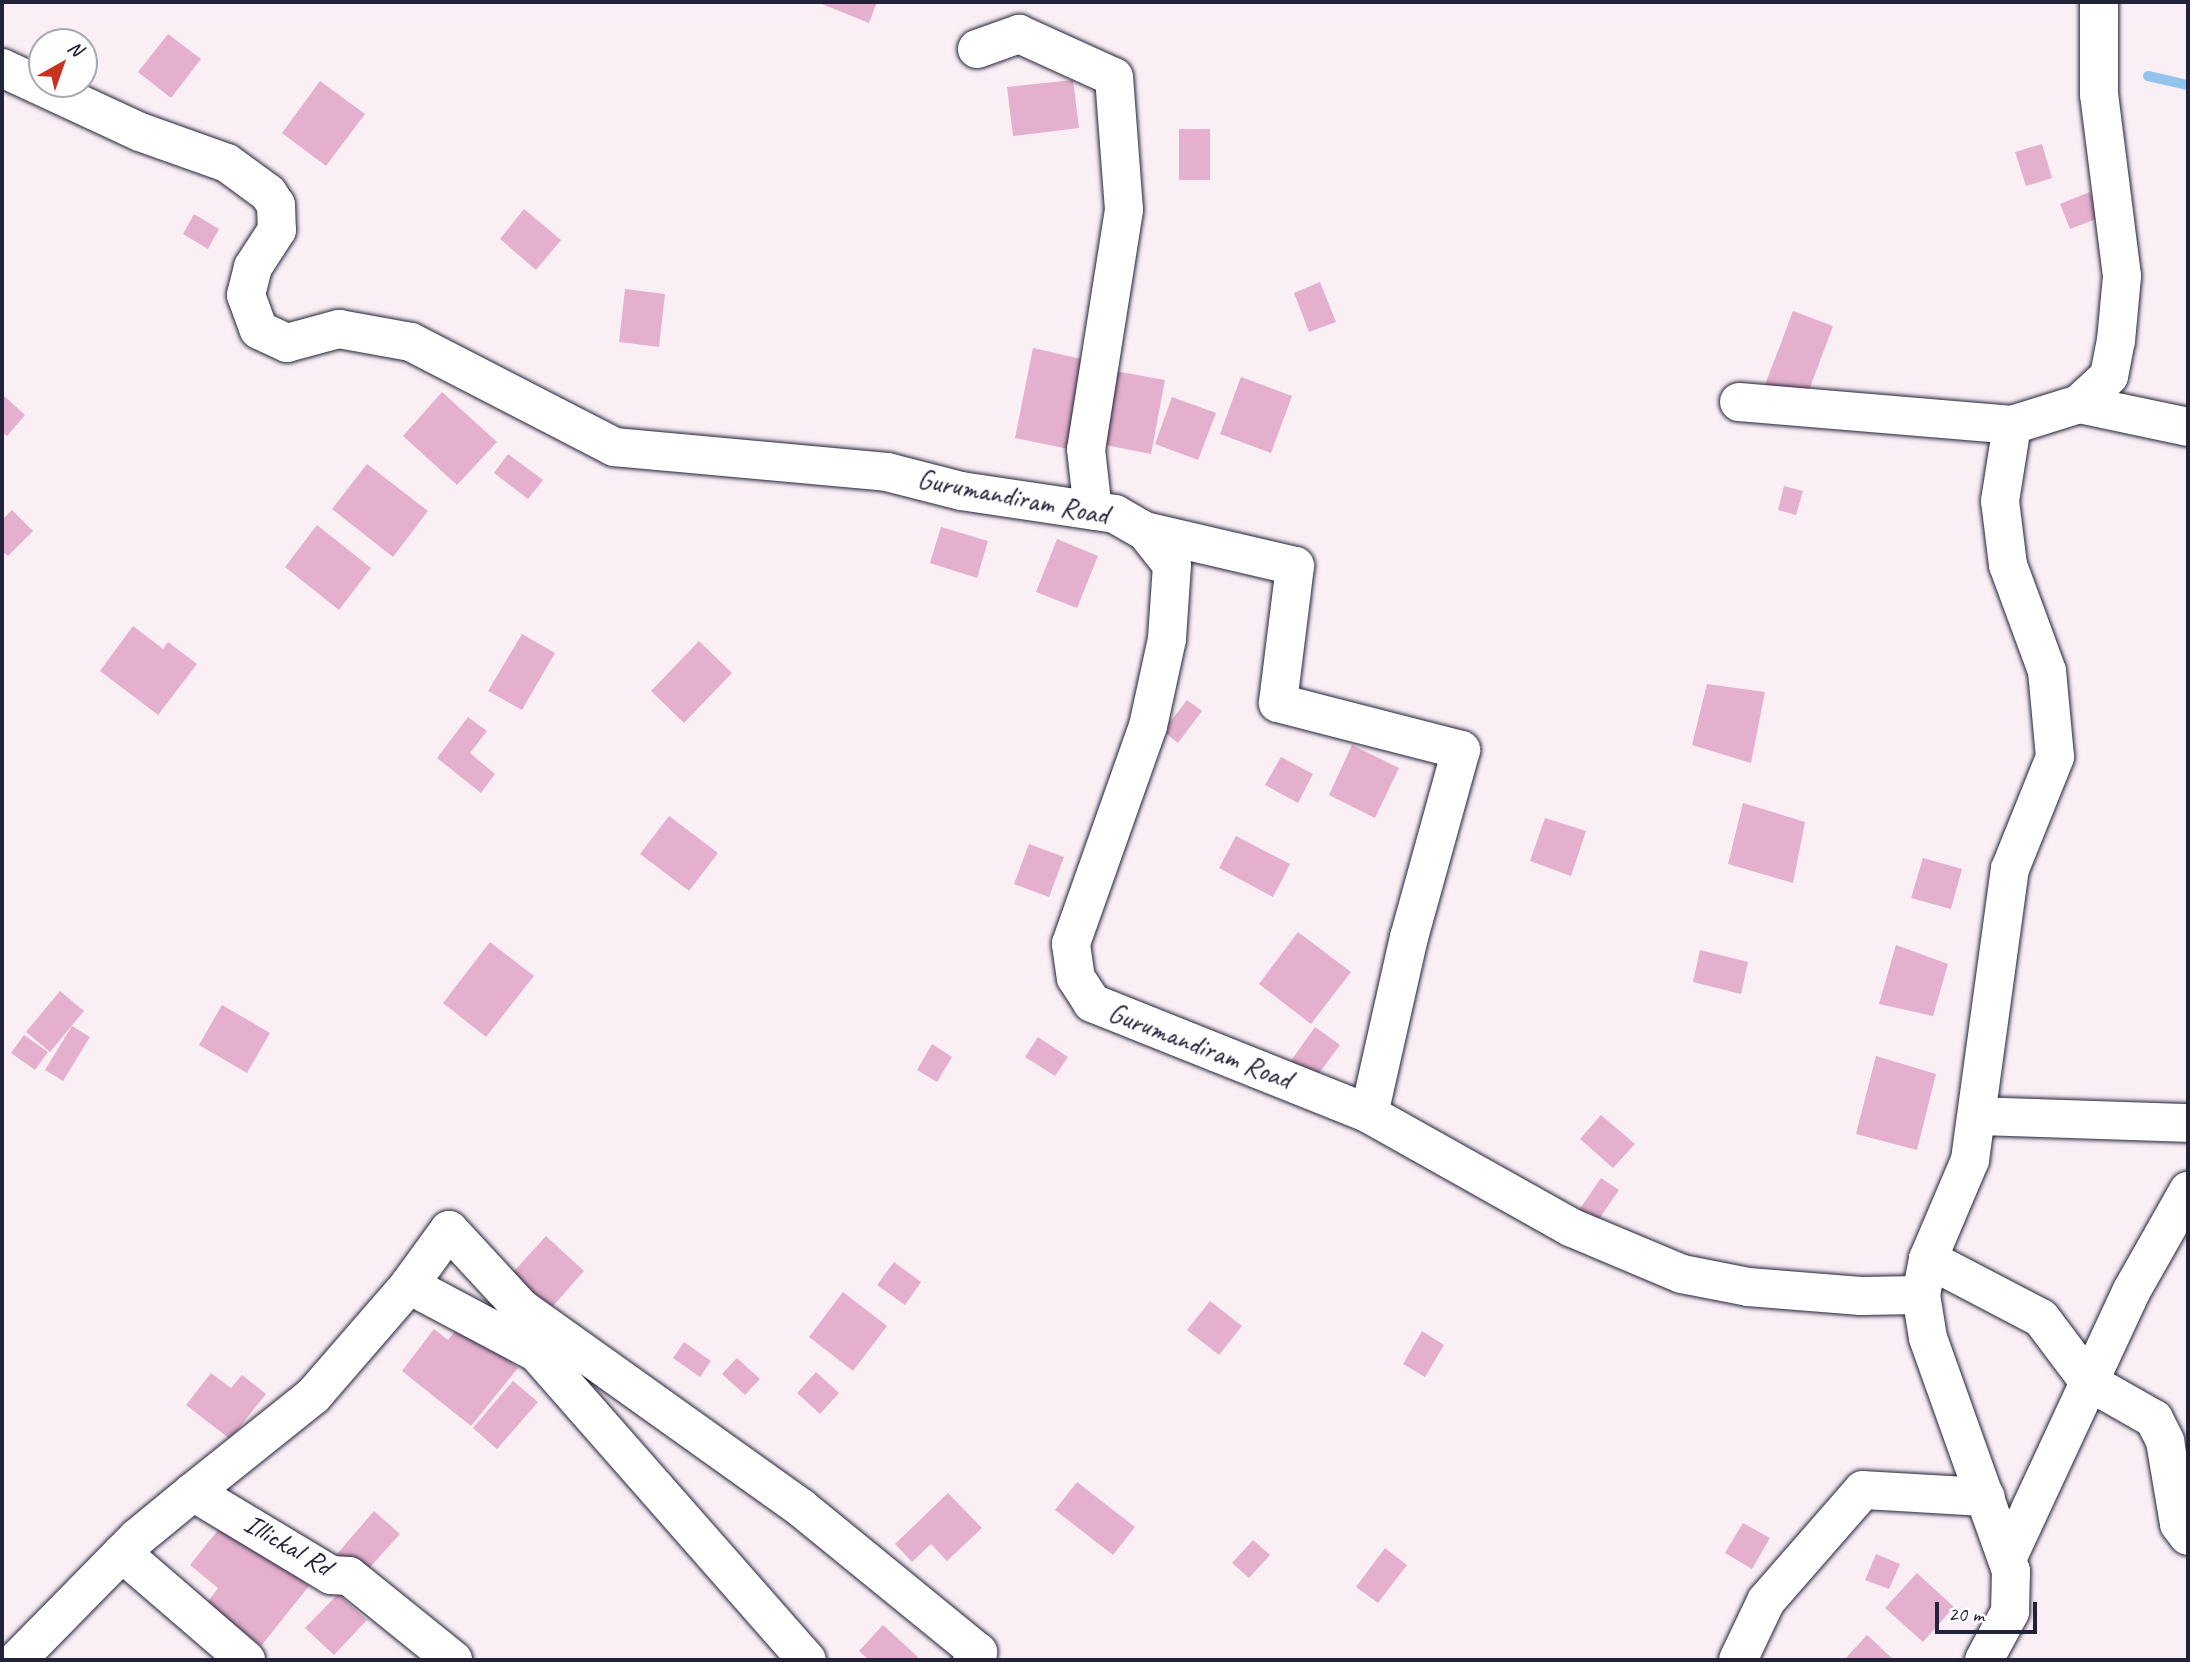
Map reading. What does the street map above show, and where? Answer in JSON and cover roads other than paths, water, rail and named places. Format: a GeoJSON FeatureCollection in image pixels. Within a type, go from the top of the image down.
{"type":"FeatureCollection","features":[{"type":"Feature","properties":{"kind":"street"},"geometry":{"type":"LineString","coordinates":[[1739,402],[2012,425],[2078,404],[2109,376],[2122,276],[2099,95],[2099,2]]}},
{"type":"Feature","properties":{"kind":"street"},"geometry":{"type":"LineString","coordinates":[[977,49],[1019,34],[1114,77],[1124,210],[1086,449],[1093,511]]}},
{"type":"Feature","properties":{"kind":"street","name":"Gurumandiram Road"},"geometry":{"type":"LineString","coordinates":[[2,68],[139,132],[227,163],[268,192],[276,205],[277,230],[253,267],[246,295],[259,330],[287,343],[339,330],[411,342],[614,447],[785,459],[887,472],[972,493],[1115,514],[1145,531],[1172,565],[1167,639],[1148,726],[1071,944],[1076,978],[1092,1003],[1369,1114],[1570,1227],[1682,1274],[1748,1287],[1861,1296],[1925,1277]]}},
{"type":"Feature","properties":{"kind":"street"},"geometry":{"type":"LineString","coordinates":[[2078,404],[2188,427]]}},
{"type":"Feature","properties":{"kind":"street"},"geometry":{"type":"LineString","coordinates":[[1984,1660],[2010,1612],[2008,1556],[1928,1338],[1925,1277],[1970,1160],[2006,890],[2024,828],[2055,757],[2047,671],[2007,554],[2000,501],[2012,425]]}},
{"type":"Feature","properties":{"kind":"street"},"geometry":{"type":"LineString","coordinates":[[1145,531],[1296,566],[1278,703],[1461,750],[1409,937],[1369,1114]]}},
{"type":"Feature","properties":{"kind":"street"},"geometry":{"type":"LineString","coordinates":[[1977,1116],[2188,1123]]}},
{"type":"Feature","properties":{"kind":"street"},"geometry":{"type":"LineString","coordinates":[[2008,1556],[2132,1290],[2188,1191]]}},
{"type":"Feature","properties":{"kind":"street"},"geometry":{"type":"LineString","coordinates":[[17,1660],[122,1553],[313,1396],[409,1285],[449,1230],[521,1308],[800,1507],[978,1652],[972,1660]]}},
{"type":"Feature","properties":{"kind":"street"},"geometry":{"type":"LineString","coordinates":[[1925,1277],[2041,1318],[2089,1382],[2154,1419],[2165,1441],[2179,1524],[2188,1536]]}},
{"type":"Feature","properties":{"kind":"street"},"geometry":{"type":"LineString","coordinates":[[409,1285],[537,1353],[807,1660]]}},
{"type":"Feature","properties":{"kind":"street"},"geometry":{"type":"LineString","coordinates":[[1861,1296],[1928,1338]]}},
{"type":"Feature","properties":{"kind":"street"},"geometry":{"type":"LineString","coordinates":[[1738,1660],[1766,1601],[1863,1490],[1986,1497]]}},
{"type":"Feature","properties":{"kind":"street","name":"Illickal Rd"},"geometry":{"type":"LineString","coordinates":[[193,1492],[331,1575],[349,1576],[453,1660]]}},
{"type":"Feature","properties":{"kind":"street"},"geometry":{"type":"LineString","coordinates":[[122,1553],[246,1660]]}},
{"type":"Feature","properties":{"kind":"waterway"},"geometry":{"type":"LineString","coordinates":[[2148,76],[2188,85]]}}]}
